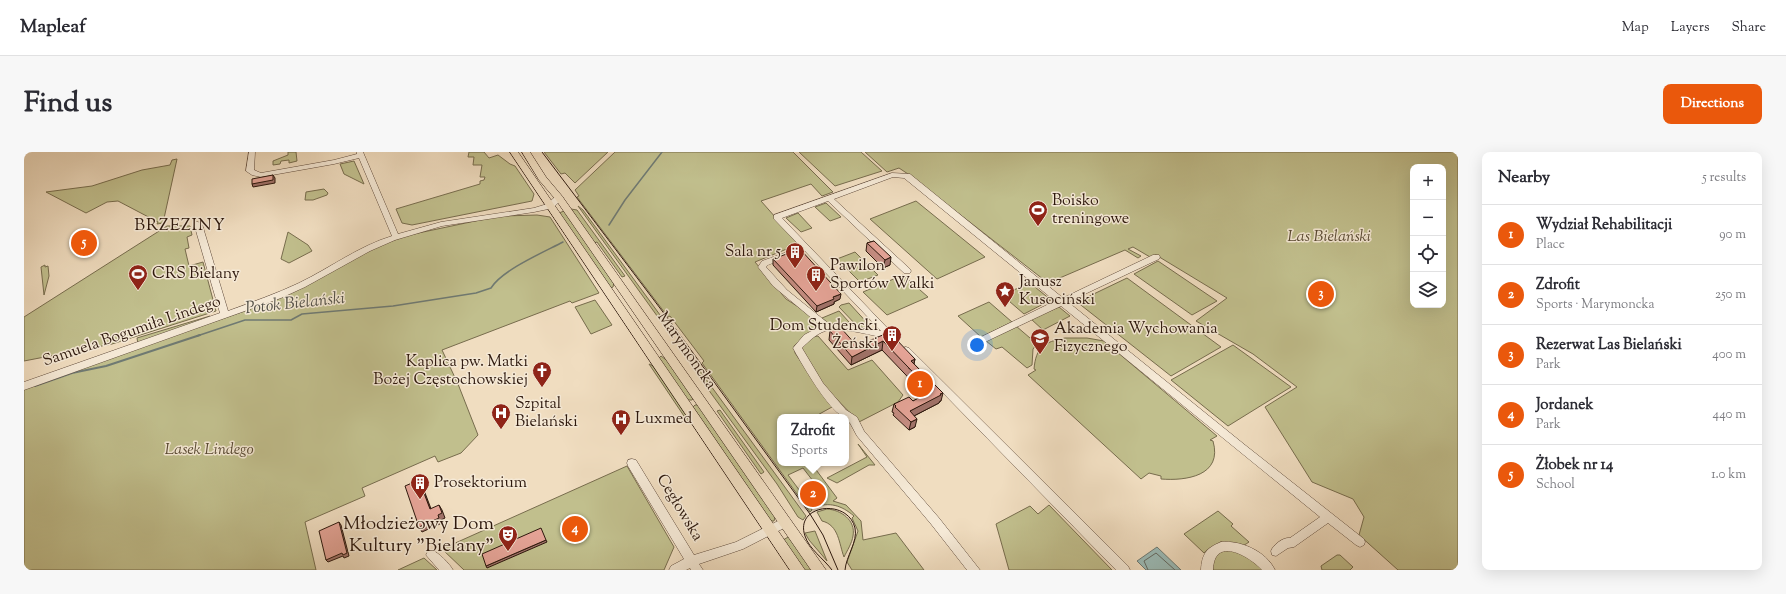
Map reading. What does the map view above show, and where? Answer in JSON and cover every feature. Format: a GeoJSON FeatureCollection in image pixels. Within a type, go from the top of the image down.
{"type":"FeatureCollection","features":[{"type":"Feature","properties":{"kind":"main road","name":"Marymoncka"},"geometry":{"type":"LineString","coordinates":[[514,152],[798,570]]}},
{"type":"Feature","properties":{"kind":"main road","name":"Marymoncka"},"geometry":{"type":"LineString","coordinates":[[526,152],[542,178],[559,198],[819,570]]}},
{"type":"Feature","properties":{"kind":"main road"},"geometry":{"type":"LineString","coordinates":[[639,336],[649,337],[662,345],[660,354],[655,359]]}},
{"type":"Feature","properties":{"kind":"main road"},"geometry":{"type":"LineString","coordinates":[[686,406],[700,400]]}},
{"type":"Feature","properties":{"kind":"street"},"geometry":{"type":"LineString","coordinates":[[252,152],[250,168],[252,173],[261,175],[283,172],[361,154],[396,237]]}},
{"type":"Feature","properties":{"kind":"street"},"geometry":{"type":"LineString","coordinates":[[1124,570],[890,335],[777,217],[892,175],[907,176],[1241,448],[1360,542]]}},
{"type":"Feature","properties":{"kind":"street","name":"Samuela Bogumiła Lindego"},"geometry":{"type":"LineString","coordinates":[[24,386],[287,293],[361,252],[396,237],[434,226],[534,210],[559,198]]}},
{"type":"Feature","properties":{"kind":"street"},"geometry":{"type":"LineString","coordinates":[[829,198],[907,271]]}},
{"type":"Feature","properties":{"kind":"street"},"geometry":{"type":"LineString","coordinates":[[198,224],[225,315]]}},
{"type":"Feature","properties":{"kind":"street"},"geometry":{"type":"LineString","coordinates":[[807,247],[765,263],[762,267],[792,299],[814,315],[827,327]]}},
{"type":"Feature","properties":{"kind":"street"},"geometry":{"type":"LineString","coordinates":[[982,340],[1156,257]]}},
{"type":"Feature","properties":{"kind":"street"},"geometry":{"type":"LineString","coordinates":[[845,414],[820,386],[797,348],[807,337],[827,327],[842,327],[890,335]]}},
{"type":"Feature","properties":{"kind":"street"},"geometry":{"type":"LineString","coordinates":[[849,417],[854,420],[860,433],[935,521],[974,570]]}},
{"type":"Feature","properties":{"kind":"street","name":"Cegłowska"},"geometry":{"type":"LineString","coordinates":[[632,463],[695,566]]}},
{"type":"Feature","properties":{"kind":"street"},"geometry":{"type":"LineString","coordinates":[[1207,570],[1206,560],[1210,553],[1218,548],[1228,546],[1239,548],[1251,553],[1268,556],[1288,542],[1290,544],[1329,517]]}},
{"type":"Feature","properties":{"kind":"street"},"geometry":{"type":"LineString","coordinates":[[675,570],[695,566],[786,522]]}},
{"type":"Feature","properties":{"kind":"street"},"geometry":{"type":"LineString","coordinates":[[432,555],[447,570]]}},
{"type":"Feature","properties":{"kind":"street"},"geometry":{"type":"LineString","coordinates":[[1268,556],[1269,570]]}},
{"type":"Feature","properties":{"kind":"green space"},"geometry":{"type":"Polygon","coordinates":[[[288,152],[296,152],[297,161],[289,163],[289,160],[281,161],[280,164],[273,165],[273,161],[288,155],[288,152]]]}},
{"type":"Feature","properties":{"kind":"green space"},"geometry":{"type":"Polygon","coordinates":[[[469,152],[484,152],[489,158],[498,155],[515,166],[534,194],[532,201],[412,225],[402,223],[396,209],[480,184],[480,181],[484,180],[485,177],[480,177],[482,165],[473,165],[474,157],[468,157],[469,152]]]}},
{"type":"Feature","properties":{"kind":"green space"},"geometry":{"type":"Polygon","coordinates":[[[544,152],[608,152],[575,183],[565,173],[561,174],[544,152]]]}},
{"type":"Feature","properties":{"kind":"green space"},"geometry":{"type":"Polygon","coordinates":[[[615,152],[793,152],[833,192],[822,196],[811,184],[761,201],[799,244],[755,262],[786,299],[803,310],[822,326],[794,346],[795,353],[832,407],[819,414],[777,414],[777,466],[813,466],[837,498],[833,501],[846,505],[861,521],[863,540],[896,533],[924,570],[852,570],[847,562],[858,531],[852,518],[854,516],[840,507],[825,505],[814,507],[814,502],[817,501],[815,498],[823,494],[803,468],[788,475],[809,503],[813,502],[811,508],[812,510],[810,512],[702,363],[704,361],[670,316],[668,317],[577,197],[579,196],[575,190],[615,152]]]}},
{"type":"Feature","properties":{"kind":"green space"},"geometry":{"type":"Polygon","coordinates":[[[799,152],[861,152],[882,171],[835,186],[799,152]]]}},
{"type":"Feature","properties":{"kind":"green space","name":"Las Bielański"},"geometry":{"type":"Polygon","coordinates":[[[865,152],[1458,152],[1458,570],[1398,570],[1359,535],[1364,517],[1353,499],[1312,482],[1265,407],[1297,387],[1253,354],[1196,321],[1227,298],[1156,255],[1150,257],[1133,247],[1128,249],[1141,256],[1138,258],[1125,250],[1048,283],[899,168],[887,172],[865,152]]]}},
{"type":"Feature","properties":{"kind":"green space"},"geometry":{"type":"Polygon","coordinates":[[[177,159],[163,223],[157,224],[158,222],[118,201],[107,202],[86,213],[46,192],[92,186],[142,170],[170,165],[172,160],[177,159]]]}},
{"type":"Feature","properties":{"kind":"green space"},"geometry":{"type":"Polygon","coordinates":[[[354,161],[364,184],[344,174],[340,164],[354,161]]]}},
{"type":"Feature","properties":{"kind":"green space"},"geometry":{"type":"Polygon","coordinates":[[[324,189],[328,193],[327,195],[313,200],[305,200],[306,192],[324,189]]]}},
{"type":"Feature","properties":{"kind":"green space"},"geometry":{"type":"Polygon","coordinates":[[[916,201],[985,257],[937,279],[870,219],[916,201]]]}},
{"type":"Feature","properties":{"kind":"green space"},"geometry":{"type":"Polygon","coordinates":[[[826,203],[841,217],[830,221],[815,207],[826,203]]]}},
{"type":"Feature","properties":{"kind":"green space"},"geometry":{"type":"Polygon","coordinates":[[[578,206],[583,210],[663,319],[660,320],[578,206]]]}},
{"type":"Feature","properties":{"kind":"green space"},"geometry":{"type":"Polygon","coordinates":[[[571,209],[577,210],[625,276],[622,277],[597,242],[594,243],[571,209]]]}},
{"type":"Feature","properties":{"kind":"green space"},"geometry":{"type":"Polygon","coordinates":[[[564,211],[614,282],[613,287],[611,288],[559,213],[564,211]]]}},
{"type":"Feature","properties":{"kind":"green space"},"geometry":{"type":"Polygon","coordinates":[[[798,213],[812,228],[801,232],[786,218],[798,213]]]}},
{"type":"Feature","properties":{"kind":"green space","name":"Lasek Lindego"},"geometry":{"type":"Polygon","coordinates":[[[537,215],[550,217],[599,293],[572,303],[570,301],[442,350],[458,384],[478,435],[461,453],[438,462],[435,456],[362,488],[365,496],[305,522],[316,570],[24,570],[24,388],[276,300],[359,256],[386,243],[409,235],[503,216],[537,215]]]}},
{"type":"Feature","properties":{"kind":"green space","name":"CRS Bielany"},"geometry":{"type":"Polygon","coordinates":[[[167,226],[190,226],[192,235],[187,237],[189,248],[185,249],[189,266],[203,262],[216,311],[112,344],[24,361],[24,317],[167,226]]]}},
{"type":"Feature","properties":{"kind":"green space"},"geometry":{"type":"Polygon","coordinates":[[[288,232],[308,245],[312,251],[289,263],[281,259],[288,232]]]}},
{"type":"Feature","properties":{"kind":"green space"},"geometry":{"type":"Polygon","coordinates":[[[855,252],[878,275],[860,282],[837,259],[855,252]]]}},
{"type":"Feature","properties":{"kind":"green space"},"geometry":{"type":"Polygon","coordinates":[[[1158,261],[1217,301],[1192,315],[1134,274],[1158,261]]]}},
{"type":"Feature","properties":{"kind":"green space"},"geometry":{"type":"Polygon","coordinates":[[[45,265],[45,267],[48,266],[49,276],[44,295],[41,267],[45,265]]]}},
{"type":"Feature","properties":{"kind":"green space"},"geometry":{"type":"Polygon","coordinates":[[[903,275],[928,297],[887,315],[863,292],[903,275]]]}},
{"type":"Feature","properties":{"kind":"green space"},"geometry":{"type":"Polygon","coordinates":[[[1127,278],[1221,347],[1171,376],[1077,302],[1127,278]]]}},
{"type":"Feature","properties":{"kind":"green space"},"geometry":{"type":"Polygon","coordinates":[[[1030,283],[1051,300],[1024,314],[1002,295],[1030,283]]]}},
{"type":"Feature","properties":{"kind":"green space"},"geometry":{"type":"Polygon","coordinates":[[[595,300],[612,325],[591,334],[575,307],[595,300]]]}},
{"type":"Feature","properties":{"kind":"green space"},"geometry":{"type":"Polygon","coordinates":[[[989,302],[1012,322],[981,337],[958,316],[989,302]]]}},
{"type":"Feature","properties":{"kind":"green space"},"geometry":{"type":"Polygon","coordinates":[[[849,303],[870,326],[869,328],[859,328],[839,307],[849,303]]]}},
{"type":"Feature","properties":{"kind":"green space"},"geometry":{"type":"Polygon","coordinates":[[[1059,307],[1070,316],[1043,330],[1031,319],[1059,307]]]}},
{"type":"Feature","properties":{"kind":"green space"},"geometry":{"type":"Polygon","coordinates":[[[839,311],[849,322],[845,325],[831,326],[822,318],[839,311]]]}},
{"type":"Feature","properties":{"kind":"green space"},"geometry":{"type":"Polygon","coordinates":[[[210,316],[211,318],[138,344],[137,338],[210,316]]]}},
{"type":"Feature","properties":{"kind":"green space"},"geometry":{"type":"Polygon","coordinates":[[[1016,326],[1037,344],[1033,349],[1032,365],[1027,368],[1002,347],[996,349],[986,341],[1016,326]]]}},
{"type":"Feature","properties":{"kind":"green space"},"geometry":{"type":"Polygon","coordinates":[[[818,336],[848,370],[872,360],[903,395],[898,402],[859,422],[821,383],[801,348],[812,337],[818,336]]]}},
{"type":"Feature","properties":{"kind":"green space"},"geometry":{"type":"Polygon","coordinates":[[[1065,338],[1087,338],[1104,341],[1217,436],[1210,440],[1213,441],[1215,453],[1213,462],[1208,469],[1200,474],[1181,479],[1161,479],[1161,476],[1149,473],[1141,479],[1028,375],[1036,370],[1034,369],[1035,362],[1042,347],[1052,341],[1065,338]]]}},
{"type":"Feature","properties":{"kind":"green space"},"geometry":{"type":"Polygon","coordinates":[[[1233,345],[1291,387],[1228,426],[1171,380],[1233,345]]]}},
{"type":"Feature","properties":{"kind":"green space"},"geometry":{"type":"Polygon","coordinates":[[[661,356],[669,362],[693,399],[692,400],[687,400],[659,358],[661,356]]]}},
{"type":"Feature","properties":{"kind":"green space"},"geometry":{"type":"Polygon","coordinates":[[[649,364],[653,366],[689,418],[688,422],[649,364]]]}},
{"type":"Feature","properties":{"kind":"green space"},"geometry":{"type":"Polygon","coordinates":[[[700,371],[806,516],[803,520],[798,517],[777,484],[697,374],[700,371]]]}},
{"type":"Feature","properties":{"kind":"green space"},"geometry":{"type":"Polygon","coordinates":[[[698,405],[775,517],[774,521],[771,521],[693,407],[698,405]]]}},
{"type":"Feature","properties":{"kind":"green space"},"geometry":{"type":"Polygon","coordinates":[[[720,410],[764,472],[761,474],[717,411],[720,410]]]}},
{"type":"Feature","properties":{"kind":"green space"},"geometry":{"type":"Polygon","coordinates":[[[858,444],[875,465],[869,465],[837,483],[827,478],[867,457],[858,444]]]}},
{"type":"Feature","properties":{"kind":"green space"},"geometry":{"type":"Polygon","coordinates":[[[627,466],[674,547],[664,570],[464,570],[442,549],[627,466]]]}},
{"type":"Feature","properties":{"kind":"green space"},"geometry":{"type":"Polygon","coordinates":[[[1049,505],[1112,570],[1009,570],[996,524],[1030,506],[1038,514],[1049,505]]]}},
{"type":"Feature","properties":{"kind":"green space"},"geometry":{"type":"Polygon","coordinates":[[[827,509],[837,511],[842,514],[850,521],[852,525],[852,539],[844,557],[838,536],[832,526],[822,521],[817,512],[827,509]]]}},
{"type":"Feature","properties":{"kind":"green space"},"geometry":{"type":"Polygon","coordinates":[[[1218,511],[1233,524],[1231,526],[1249,542],[1240,547],[1212,547],[1204,553],[1184,534],[1218,511]]]}},
{"type":"Feature","properties":{"kind":"green space"},"geometry":{"type":"Polygon","coordinates":[[[815,531],[827,561],[805,533],[815,531]]]}},
{"type":"Feature","properties":{"kind":"green space"},"geometry":{"type":"Polygon","coordinates":[[[790,536],[814,570],[803,570],[783,540],[790,536]]]}},
{"type":"Feature","properties":{"kind":"green space"},"geometry":{"type":"Polygon","coordinates":[[[1221,550],[1239,551],[1265,570],[1211,570],[1211,559],[1221,550]]]}},
{"type":"Feature","properties":{"kind":"green space"},"geometry":{"type":"Polygon","coordinates":[[[1337,555],[1340,555],[1353,567],[1350,570],[1322,570],[1321,566],[1337,555]]]}},
{"type":"Feature","properties":{"kind":"green space"},"geometry":{"type":"Polygon","coordinates":[[[424,558],[437,570],[398,570],[424,558]]]}},
{"type":"Feature","properties":{"kind":"water"},"geometry":{"type":"Polygon","coordinates":[[[1157,547],[1181,570],[1146,570],[1137,561],[1157,547]]]}},
{"type":"Feature","properties":{"kind":"building"},"geometry":{"type":"Polygon","coordinates":[[[273,175],[273,180],[252,184],[252,179],[273,175]]]}},
{"type":"Feature","properties":{"kind":"building"},"geometry":{"type":"Polygon","coordinates":[[[874,241],[891,257],[885,260],[867,243],[874,241]]]}},
{"type":"Feature","properties":{"kind":"building"},"geometry":{"type":"Polygon","coordinates":[[[800,249],[841,294],[833,297],[834,299],[817,306],[773,259],[800,249]]]}},
{"type":"Feature","properties":{"kind":"building"},"geometry":{"type":"Polygon","coordinates":[[[840,327],[857,346],[885,334],[889,338],[893,336],[915,359],[911,361],[943,393],[910,411],[917,419],[911,422],[895,407],[896,406],[894,404],[909,397],[913,401],[931,391],[883,341],[852,357],[830,331],[840,327]]]}},
{"type":"Feature","properties":{"kind":"building","name":"Prosektorium"},"geometry":{"type":"Polygon","coordinates":[[[419,480],[430,509],[439,505],[442,513],[438,515],[439,518],[419,527],[405,486],[419,480]]]}},
{"type":"Feature","properties":{"kind":"building"},"geometry":{"type":"Polygon","coordinates":[[[339,522],[347,553],[343,555],[342,553],[326,560],[319,531],[339,522]]]}},
{"type":"Feature","properties":{"kind":"building","name":"Młodzieżowy Dom Kultury \"Bielany\""},"geometry":{"type":"Polygon","coordinates":[[[541,528],[546,540],[486,566],[482,554],[541,528]]]}},
{"type":"Feature","properties":{"kind":"waterway","name":"Potok Bielański"},"geometry":{"type":"LineString","coordinates":[[609,225],[625,200],[662,152]]}},
{"type":"Feature","properties":{"kind":"waterway","name":"Potok Bielański"},"geometry":{"type":"LineString","coordinates":[[200,335],[245,320],[291,320],[302,314],[393,306],[476,293],[491,288],[496,281],[514,268],[563,242]]}},
{"type":"Feature","properties":{"kind":"waterway","name":"Potok Bielański"},"geometry":{"type":"LineString","coordinates":[[35,386],[72,373],[106,366],[200,335]]}},
{"type":"Feature","properties":{"kind":"tram line"},"geometry":{"type":"LineString","coordinates":[[542,152],[672,324],[810,514]]}},
{"type":"Feature","properties":{"kind":"tram line"},"geometry":{"type":"LineString","coordinates":[[810,514],[814,511],[833,509],[843,512],[850,518],[855,528],[855,538],[845,570]]}},
{"type":"Feature","properties":{"kind":"tram line"},"geometry":{"type":"LineString","coordinates":[[810,514],[823,535],[838,570]]}},
{"type":"Feature","properties":{"kind":"tram line"},"geometry":{"type":"LineString","coordinates":[[810,514],[807,517],[804,525],[805,536],[813,550],[832,570]]}},
{"type":"Feature","properties":{"kind":"place","name":"Boisko treningowe"},"geometry":{"type":"Point","coordinates":[1038,227]}},
{"type":"Feature","properties":{"kind":"place","name":"Żłobek nr 14"},"geometry":{"type":"Point","coordinates":[84,243]}},
{"type":"Feature","properties":{"kind":"place","name":"Sala nr 5"},"geometry":{"type":"Point","coordinates":[795,269]}},
{"type":"Feature","properties":{"kind":"place","name":"CRS Bielany"},"geometry":{"type":"Point","coordinates":[138,291]}},
{"type":"Feature","properties":{"kind":"place","name":"Pawilon Sportów Walki"},"geometry":{"type":"Point","coordinates":[816,292]}},
{"type":"Feature","properties":{"kind":"place","name":"Rezerwat Las Bielański"},"geometry":{"type":"Point","coordinates":[1321,294]}},
{"type":"Feature","properties":{"kind":"place","name":"Janusz Kusociński"},"geometry":{"type":"Point","coordinates":[1005,308]}},
{"type":"Feature","properties":{"kind":"place","name":"Dom Studencki Żeński"},"geometry":{"type":"Point","coordinates":[892,352]}},
{"type":"Feature","properties":{"kind":"place","name":"Akademia Wychowania Fizycznego"},"geometry":{"type":"Point","coordinates":[1040,355]}},
{"type":"Feature","properties":{"kind":"place","name":"Wydział Rehabilitacji"},"geometry":{"type":"Point","coordinates":[920,384]}},
{"type":"Feature","properties":{"kind":"place","name":"Kaplica pw. Matki Bożej Częstochowskiej"},"geometry":{"type":"Point","coordinates":[542,388]}},
{"type":"Feature","properties":{"kind":"place","name":"Szpital Bielański"},"geometry":{"type":"Point","coordinates":[501,430]}},
{"type":"Feature","properties":{"kind":"place","name":"Luxmed"},"geometry":{"type":"Point","coordinates":[621,436]}},
{"type":"Feature","properties":{"kind":"place","name":"Zdrofit"},"geometry":{"type":"Point","coordinates":[813,494]}},
{"type":"Feature","properties":{"kind":"place","name":"Prosektorium"},"geometry":{"type":"Point","coordinates":[420,500]}},
{"type":"Feature","properties":{"kind":"place","name":"Jordanek"},"geometry":{"type":"Point","coordinates":[575,529]}},
{"type":"Feature","properties":{"kind":"place","name":"Młodzieżowy Dom Kultury \"Bielany\""},"geometry":{"type":"Point","coordinates":[508,552]}},
{"type":"Feature","properties":{"kind":"district","name":"BRZEZINY"},"geometry":{"type":"Point","coordinates":[180,226]}}]}
